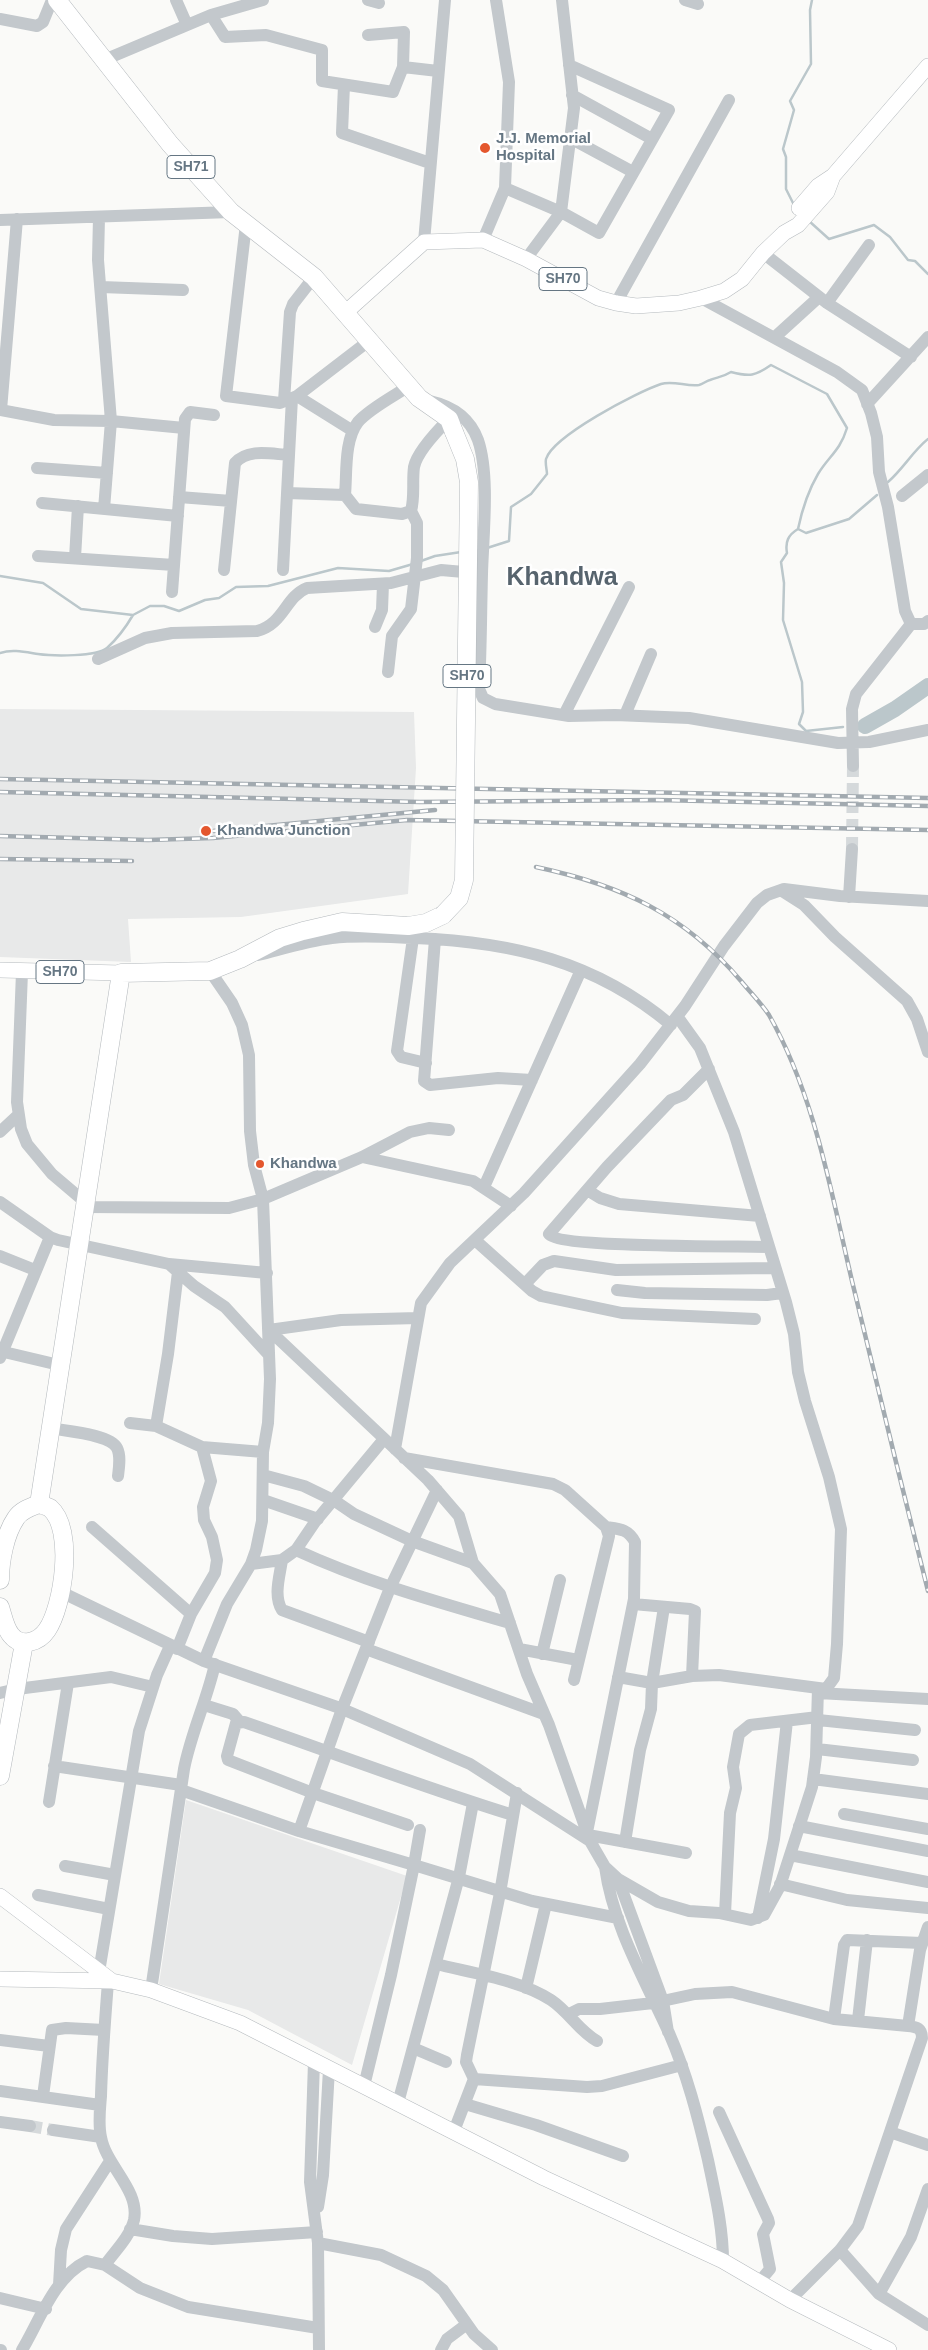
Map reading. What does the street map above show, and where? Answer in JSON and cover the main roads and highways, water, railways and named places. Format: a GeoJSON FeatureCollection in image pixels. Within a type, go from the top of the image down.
{"type":"FeatureCollection","features":[{"type":"Feature","properties":{"kind":"highway","name":"SH71"},"geometry":{"type":"LineString","coordinates":[[57,0],[170,144],[231,212],[314,277],[346,312]]}},
{"type":"Feature","properties":{"kind":"highway","name":"SH70"},"geometry":{"type":"LineString","coordinates":[[120,973],[210,971],[240,959],[280,938],[342,922],[408,926],[426,923],[443,915],[453,907],[459,898],[464,880],[469,482],[465,459],[452,425],[414,392],[346,312]]}},
{"type":"Feature","properties":{"kind":"highway"},"geometry":{"type":"LineString","coordinates":[[39,1504],[120,973]]}},
{"type":"Feature","properties":{"kind":"highway"},"geometry":{"type":"LineString","coordinates":[[0,1580],[0,1565],[16,1518],[28,1508],[39,1504],[50,1508],[62,1530],[64,1572],[61,1592],[54,1616],[47,1631],[40,1638],[24,1642],[11,1635],[0,1606]]}},
{"type":"Feature","properties":{"kind":"highway"},"geometry":{"type":"LineString","coordinates":[[0,1776],[8,1691],[24,1642]]}},
{"type":"Feature","properties":{"kind":"main road","name":"SH70"},"geometry":{"type":"LineString","coordinates":[[346,312],[424,242],[483,240],[526,259],[598,298],[616,303],[644,306],[679,303],[724,291],[742,279],[763,253],[791,226],[928,66]]}},
{"type":"Feature","properties":{"kind":"main road","name":"SH70"},"geometry":{"type":"LineString","coordinates":[[0,970],[120,973]]}},
{"type":"Feature","properties":{"kind":"main road"},"geometry":{"type":"LineString","coordinates":[[0,1896],[106,1979]]}},
{"type":"Feature","properties":{"kind":"main road"},"geometry":{"type":"LineString","coordinates":[[0,1979],[106,1979],[151,1990],[240,2023],[544,2178],[723,2261],[790,2300],[889,2350]]}},
{"type":"Feature","properties":{"kind":"waterway"},"geometry":{"type":"LineString","coordinates":[[794,205],[786,189],[786,157],[783,149],[794,110],[790,101],[811,64],[810,10],[812,0]]}},
{"type":"Feature","properties":{"kind":"waterway"},"geometry":{"type":"LineString","coordinates":[[809,221],[829,239],[874,225],[890,237],[908,260],[915,261],[928,274]]}},
{"type":"Feature","properties":{"kind":"waterway"},"geometry":{"type":"LineString","coordinates":[[487,548],[509,541],[511,507],[531,494],[547,474],[546,459],[552,450],[579,427],[616,405],[661,384],[699,385],[731,372],[748,375],[761,371],[771,365],[827,394],[847,428],[838,448],[814,480],[798,529]]}},
{"type":"Feature","properties":{"kind":"waterway"},"geometry":{"type":"LineString","coordinates":[[888,482],[928,439]]}},
{"type":"Feature","properties":{"kind":"waterway"},"geometry":{"type":"LineString","coordinates":[[843,727],[806,731],[799,724],[803,712],[802,682],[783,620],[784,583],[781,562],[787,553],[786,545],[788,539],[795,531],[798,529],[806,533],[849,519],[877,495]]}},
{"type":"Feature","properties":{"kind":"waterway"},"geometry":{"type":"LineString","coordinates":[[421,561],[435,556],[461,552]]}},
{"type":"Feature","properties":{"kind":"waterway"},"geometry":{"type":"LineString","coordinates":[[0,576],[43,583],[81,609],[133,615],[150,606],[164,606],[179,611],[205,600],[219,598],[236,587],[268,586],[338,568],[389,571],[413,564]]}},
{"type":"Feature","properties":{"kind":"waterway"},"geometry":{"type":"LineString","coordinates":[[0,653],[14,651],[63,655],[102,651],[118,637],[133,615]]}},
{"type":"Feature","properties":{"kind":"waterway"},"geometry":{"type":"LineString","coordinates":[[865,726],[895,709],[928,686]]}},
{"type":"Feature","properties":{"kind":"tunnel"},"geometry":{"type":"LineString","coordinates":[[852,849],[853,766]]}},
{"type":"Feature","properties":{"kind":"tunnel"},"geometry":{"type":"LineString","coordinates":[[30,2126],[53,2130]]}},
{"type":"Feature","properties":{"kind":"railway"},"geometry":{"type":"LineString","coordinates":[[0,779],[928,798]]}},
{"type":"Feature","properties":{"kind":"railway"},"geometry":{"type":"LineString","coordinates":[[0,792],[420,802],[658,800],[928,806]]}},
{"type":"Feature","properties":{"kind":"railway"},"geometry":{"type":"LineString","coordinates":[[213,831],[435,810]]}},
{"type":"Feature","properties":{"kind":"railway"},"geometry":{"type":"LineString","coordinates":[[0,836],[148,840],[213,838],[407,820],[928,830]]}},
{"type":"Feature","properties":{"kind":"railway"},"geometry":{"type":"LineString","coordinates":[[0,859],[132,861]]}},
{"type":"Feature","properties":{"kind":"railway"},"geometry":{"type":"LineString","coordinates":[[536,867],[567,874],[623,893],[674,920],[697,937],[719,958],[769,1015],[785,1046],[798,1078],[820,1145],[928,1591]]}},
{"type":"Feature","properties":{"kind":"place","name":"J.J. Memorial Hospital"},"geometry":{"type":"Point","coordinates":[485,148]}},
{"type":"Feature","properties":{"kind":"place","name":"Khandwa Junction"},"geometry":{"type":"Point","coordinates":[206,831]}},
{"type":"Feature","properties":{"kind":"place","name":"Khandwa"},"geometry":{"type":"Point","coordinates":[260,1164]}},
{"type":"Feature","properties":{"kind":"district","name":"Khandwa"},"geometry":{"type":"Point","coordinates":[562,578]}}]}
